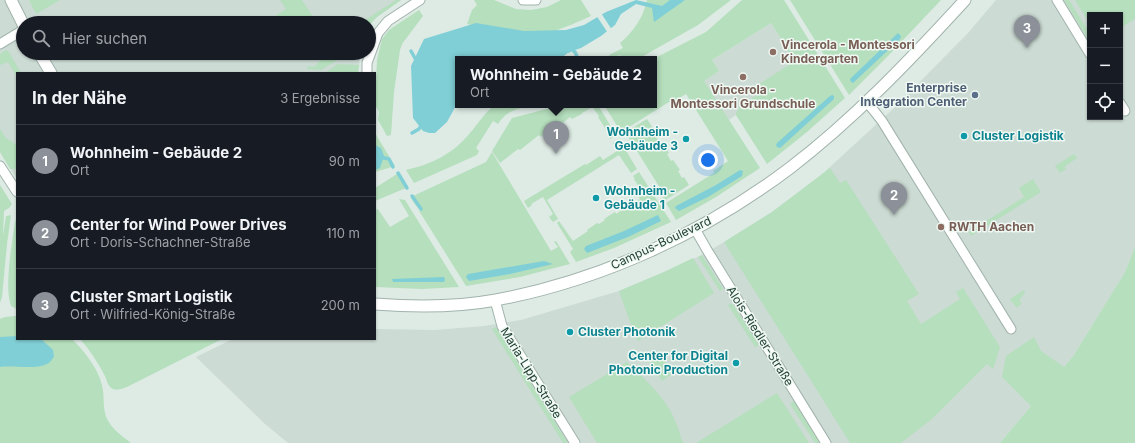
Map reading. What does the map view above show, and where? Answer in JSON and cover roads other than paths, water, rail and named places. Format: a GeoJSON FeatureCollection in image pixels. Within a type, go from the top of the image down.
{"type":"FeatureCollection","features":[{"type":"Feature","properties":{"kind":"street"},"geometry":{"type":"LineString","coordinates":[[11,0],[19,16]]}},
{"type":"Feature","properties":{"kind":"street"},"geometry":{"type":"LineString","coordinates":[[376,38],[378,33],[388,21],[420,0]]}},
{"type":"Feature","properties":{"kind":"street"},"geometry":{"type":"LineString","coordinates":[[523,0],[536,0]]}},
{"type":"Feature","properties":{"kind":"street","name":"Campus-Boulevard"},"geometry":{"type":"LineString","coordinates":[[376,304],[434,305],[495,300],[572,281],[626,261],[695,229],[744,200],[790,167],[867,102],[925,44],[965,0]]}},
{"type":"Feature","properties":{"kind":"street"},"geometry":{"type":"LineString","coordinates":[[1057,0],[1087,49]]}},
{"type":"Feature","properties":{"kind":"street"},"geometry":{"type":"LineString","coordinates":[[0,44],[16,34]]}},
{"type":"Feature","properties":{"kind":"street"},"geometry":{"type":"LineString","coordinates":[[43,60],[50,72]]}},
{"type":"Feature","properties":{"kind":"street"},"geometry":{"type":"LineString","coordinates":[[367,72],[368,60]]}},
{"type":"Feature","properties":{"kind":"street"},"geometry":{"type":"LineString","coordinates":[[867,102],[882,121],[1011,329]]}},
{"type":"Feature","properties":{"kind":"street"},"geometry":{"type":"LineString","coordinates":[[1123,107],[1126,111]]}},
{"type":"Feature","properties":{"kind":"street"},"geometry":{"type":"LineString","coordinates":[[0,166],[16,190]]}},
{"type":"Feature","properties":{"kind":"street","name":"Alois-Riedler-Straße"},"geometry":{"type":"LineString","coordinates":[[695,229],[826,443]]}},
{"type":"Feature","properties":{"kind":"street","name":"Maria-Lipp-Straße"},"geometry":{"type":"LineString","coordinates":[[495,300],[502,326],[574,443]]}},
{"type":"Feature","properties":{"kind":"water"},"geometry":{"type":"Polygon","coordinates":[[[636,0],[662,6],[670,0],[685,0],[654,22],[652,8],[636,4],[621,14],[615,25],[601,36],[564,56],[455,56],[455,107],[447,122],[435,133],[429,133],[423,131],[413,118],[411,66],[424,39],[476,23],[524,31],[566,30],[584,25],[606,12],[636,0]]]}},
{"type":"Feature","properties":{"kind":"water"},"geometry":{"type":"Polygon","coordinates":[[[898,33],[901,36],[900,39],[853,83],[851,82],[850,79],[898,33]]]}},
{"type":"Feature","properties":{"kind":"water"},"geometry":{"type":"Polygon","coordinates":[[[832,95],[834,96],[834,99],[780,148],[777,147],[777,143],[832,95]]]}},
{"type":"Feature","properties":{"kind":"water"},"geometry":{"type":"Polygon","coordinates":[[[376,146],[381,148],[384,156],[380,168],[376,170],[376,146]]]}},
{"type":"Feature","properties":{"kind":"water"},"geometry":{"type":"Polygon","coordinates":[[[740,170],[743,171],[742,176],[708,197],[679,211],[675,208],[676,206],[716,185],[740,170]]]}},
{"type":"Feature","properties":{"kind":"water"},"geometry":{"type":"Polygon","coordinates":[[[658,215],[661,221],[628,237],[587,253],[584,249],[586,246],[624,231],[658,215]]]}},
{"type":"Feature","properties":{"kind":"water"},"geometry":{"type":"Polygon","coordinates":[[[544,261],[553,264],[510,274],[469,281],[466,277],[468,274],[544,261]]]}},
{"type":"Feature","properties":{"kind":"water"},"geometry":{"type":"Polygon","coordinates":[[[444,277],[444,282],[393,282],[392,279],[444,277]]]}},
{"type":"Feature","properties":{"kind":"water"},"geometry":{"type":"Polygon","coordinates":[[[16,336],[16,340],[42,340],[53,350],[54,357],[49,363],[37,367],[0,367],[0,337],[16,336]]]}},
{"type":"Feature","properties":{"kind":"waterway"},"geometry":{"type":"LineString","coordinates":[[569,51],[571,49],[575,52],[577,56]]}},
{"type":"Feature","properties":{"kind":"waterway"},"geometry":{"type":"LineString","coordinates":[[411,51],[416,60]]}},
{"type":"Feature","properties":{"kind":"waterway"},"geometry":{"type":"LineString","coordinates":[[412,133],[419,129],[422,124]]}},
{"type":"Feature","properties":{"kind":"waterway"},"geometry":{"type":"LineString","coordinates":[[376,156],[389,159],[393,167]]}},
{"type":"Feature","properties":{"kind":"waterway"},"geometry":{"type":"LineString","coordinates":[[398,173],[407,188]]}},
{"type":"Feature","properties":{"kind":"waterway"},"geometry":{"type":"LineString","coordinates":[[412,196],[421,209]]}},
{"type":"Feature","properties":{"kind":"place","name":"Cluster Smart Logistik"},"geometry":{"type":"Point","coordinates":[1027,48]}},
{"type":"Feature","properties":{"kind":"place","name":"Vincerola - Montessori Kindergarten"},"geometry":{"type":"Point","coordinates":[773,52]}},
{"type":"Feature","properties":{"kind":"place","name":"Vincerola - Montessori Grundschule"},"geometry":{"type":"Point","coordinates":[743,77]}},
{"type":"Feature","properties":{"kind":"place","name":"Enterprise Integration Center"},"geometry":{"type":"Point","coordinates":[975,95]}},
{"type":"Feature","properties":{"kind":"place","name":"Cluster Logistik"},"geometry":{"type":"Point","coordinates":[964,136]}},
{"type":"Feature","properties":{"kind":"place","name":"Wohnheim - Gebäude 3"},"geometry":{"type":"Point","coordinates":[686,139]}},
{"type":"Feature","properties":{"kind":"place","name":"Wohnheim - Gebäude 2"},"geometry":{"type":"Point","coordinates":[556,154]}},
{"type":"Feature","properties":{"kind":"place","name":"Wohnheim - Gebäude 1"},"geometry":{"type":"Point","coordinates":[596,198]}},
{"type":"Feature","properties":{"kind":"place","name":"Center for Wind Power Drives"},"geometry":{"type":"Point","coordinates":[894,215]}},
{"type":"Feature","properties":{"kind":"place","name":"RWTH Aachen"},"geometry":{"type":"Point","coordinates":[941,227]}},
{"type":"Feature","properties":{"kind":"place","name":"Cluster Photonik"},"geometry":{"type":"Point","coordinates":[570,332]}},
{"type":"Feature","properties":{"kind":"place","name":"Center for Digital Photonic Production"},"geometry":{"type":"Point","coordinates":[736,363]}}]}
